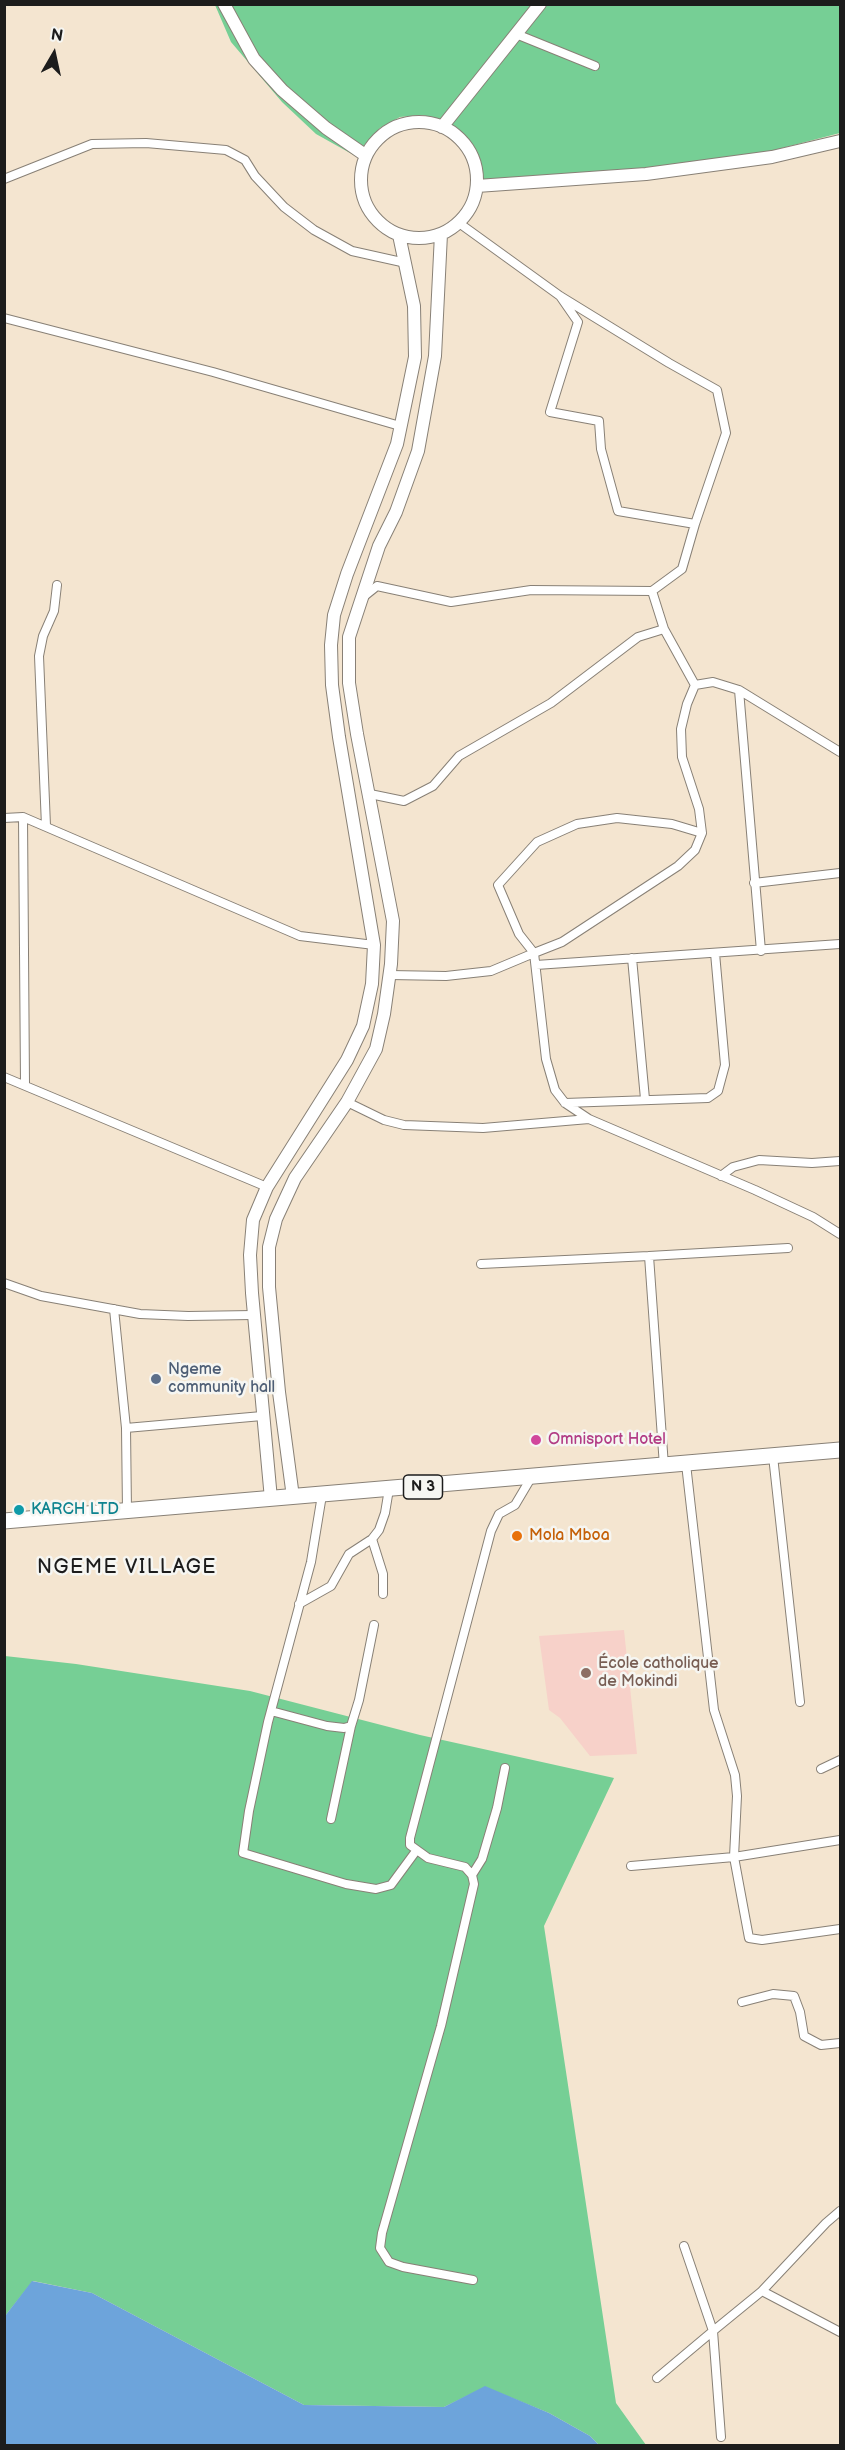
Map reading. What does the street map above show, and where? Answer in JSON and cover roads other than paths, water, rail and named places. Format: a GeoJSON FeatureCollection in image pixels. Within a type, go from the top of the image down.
{"type":"FeatureCollection","features":[{"type":"Feature","properties":{"kind":"highway","name":"N 3"},"geometry":{"type":"LineString","coordinates":[[4,1521],[840,1450]]}},
{"type":"Feature","properties":{"kind":"main road"},"geometry":{"type":"LineString","coordinates":[[224,4],[231,22],[261,67],[306,112],[365,155]]}},
{"type":"Feature","properties":{"kind":"main road"},"geometry":{"type":"LineString","coordinates":[[442,127],[540,4]]}},
{"type":"Feature","properties":{"kind":"main road"},"geometry":{"type":"LineString","coordinates":[[425,122],[442,127],[458,136],[469,151],[476,167],[477,186],[471,206],[459,223],[441,234],[427,238],[399,235],[382,226],[368,211],[361,193],[360,174],[365,155],[382,135],[407,123],[425,122]]}},
{"type":"Feature","properties":{"kind":"main road"},"geometry":{"type":"LineString","coordinates":[[477,186],[646,174],[772,156],[840,141]]}},
{"type":"Feature","properties":{"kind":"main road"},"geometry":{"type":"LineString","coordinates":[[292,1497],[279,1392],[269,1287],[268,1247],[276,1219],[295,1178],[347,1102],[376,1049],[390,975],[393,921],[381,869],[370,794],[349,683],[349,637],[360,600],[418,451],[435,356],[441,234]]}},
{"type":"Feature","properties":{"kind":"main road"},"geometry":{"type":"LineString","coordinates":[[271,1499],[253,1315],[250,1255],[254,1220],[267,1187],[347,1060],[363,1026],[372,984],[374,945],[339,737],[332,685],[331,645],[334,615],[397,444],[414,357],[414,306],[399,235]]}},
{"type":"Feature","properties":{"kind":"street"},"geometry":{"type":"LineString","coordinates":[[516,34],[595,66]]}},
{"type":"Feature","properties":{"kind":"street"},"geometry":{"type":"LineString","coordinates":[[4,179],[92,144],[146,143],[226,150],[245,160],[255,177],[284,207],[314,230],[352,251],[406,263]]}},
{"type":"Feature","properties":{"kind":"street"},"geometry":{"type":"LineString","coordinates":[[360,600],[377,586],[451,602],[531,590],[652,591],[682,569],[694,524],[726,433],[717,390],[560,296],[459,223]]}},
{"type":"Feature","properties":{"kind":"street"},"geometry":{"type":"LineString","coordinates":[[560,296],[578,322],[550,412],[599,421],[601,449],[618,511],[694,524]]}},
{"type":"Feature","properties":{"kind":"street"},"geometry":{"type":"LineString","coordinates":[[4,318],[213,372],[400,426]]}},
{"type":"Feature","properties":{"kind":"street"},"geometry":{"type":"LineString","coordinates":[[46,826],[39,656],[43,636],[54,611],[57,585]]}},
{"type":"Feature","properties":{"kind":"street"},"geometry":{"type":"LineString","coordinates":[[652,591],[664,629],[695,685]]}},
{"type":"Feature","properties":{"kind":"street"},"geometry":{"type":"LineString","coordinates":[[370,794],[404,801],[433,786],[459,756],[551,703],[638,637],[664,629]]}},
{"type":"Feature","properties":{"kind":"street"},"geometry":{"type":"LineString","coordinates":[[695,685],[713,682],[740,690],[840,752]]}},
{"type":"Feature","properties":{"kind":"street"},"geometry":{"type":"LineString","coordinates":[[390,975],[446,976],[491,971],[561,942],[678,866],[695,850],[702,833],[699,809],[682,757],[681,729],[687,704],[695,685]]}},
{"type":"Feature","properties":{"kind":"street"},"geometry":{"type":"LineString","coordinates":[[740,690],[761,951]]}},
{"type":"Feature","properties":{"kind":"street"},"geometry":{"type":"LineString","coordinates":[[4,818],[23,817],[46,826],[300,936],[374,945]]}},
{"type":"Feature","properties":{"kind":"street"},"geometry":{"type":"LineString","coordinates":[[23,817],[25,1084]]}},
{"type":"Feature","properties":{"kind":"street"},"geometry":{"type":"LineString","coordinates":[[702,833],[672,824],[617,818],[577,824],[537,842],[498,885],[519,934],[534,953],[546,1059],[555,1090],[565,1103],[589,1119],[813,1217],[840,1234]]}},
{"type":"Feature","properties":{"kind":"street"},"geometry":{"type":"LineString","coordinates":[[754,882],[840,873]]}},
{"type":"Feature","properties":{"kind":"street"},"geometry":{"type":"LineString","coordinates":[[536,965],[840,944]]}},
{"type":"Feature","properties":{"kind":"street"},"geometry":{"type":"LineString","coordinates":[[565,1103],[708,1098],[718,1091],[725,1065],[715,953]]}},
{"type":"Feature","properties":{"kind":"street"},"geometry":{"type":"LineString","coordinates":[[632,958],[645,1099]]}},
{"type":"Feature","properties":{"kind":"street"},"geometry":{"type":"LineString","coordinates":[[4,1077],[267,1187]]}},
{"type":"Feature","properties":{"kind":"street"},"geometry":{"type":"LineString","coordinates":[[347,1102],[384,1120],[404,1125],[483,1128],[589,1119]]}},
{"type":"Feature","properties":{"kind":"street"},"geometry":{"type":"LineString","coordinates":[[721,1176],[733,1167],[759,1160],[812,1163],[840,1161]]}},
{"type":"Feature","properties":{"kind":"street"},"geometry":{"type":"LineString","coordinates":[[481,1264],[788,1248]]}},
{"type":"Feature","properties":{"kind":"street"},"geometry":{"type":"LineString","coordinates":[[650,1256],[664,1466]]}},
{"type":"Feature","properties":{"kind":"street"},"geometry":{"type":"LineString","coordinates":[[4,1283],[41,1296],[114,1309],[188,1316],[253,1315]]}},
{"type":"Feature","properties":{"kind":"street"},"geometry":{"type":"LineString","coordinates":[[114,1309],[126,1428],[127,1510]]}},
{"type":"Feature","properties":{"kind":"street"},"geometry":{"type":"LineString","coordinates":[[126,1428],[262,1416]]}},
{"type":"Feature","properties":{"kind":"street"},"geometry":{"type":"LineString","coordinates":[[772,1456],[800,1702]]}},
{"type":"Feature","properties":{"kind":"street"},"geometry":{"type":"LineString","coordinates":[[686,1464],[714,1710],[729,1750],[737,1796],[734,1857],[748,1938],[762,1940],[840,1929]]}},
{"type":"Feature","properties":{"kind":"street"},"geometry":{"type":"LineString","coordinates":[[473,2280],[403,2267],[389,2262],[381,2248],[441,2026],[474,1884],[472,1875],[465,1867],[428,1858],[410,1845],[410,1838],[491,1531],[499,1514],[515,1505],[531,1478]]}},
{"type":"Feature","properties":{"kind":"street"},"geometry":{"type":"LineString","coordinates":[[299,1604],[332,1586],[349,1554],[372,1539],[379,1530],[385,1513],[389,1490]]}},
{"type":"Feature","properties":{"kind":"street"},"geometry":{"type":"LineString","coordinates":[[322,1495],[311,1562],[271,1711],[249,1811],[243,1853],[346,1884],[376,1889],[391,1885],[416,1851]]}},
{"type":"Feature","properties":{"kind":"street"},"geometry":{"type":"LineString","coordinates":[[372,1539],[382,1574],[383,1594]]}},
{"type":"Feature","properties":{"kind":"street"},"geometry":{"type":"LineString","coordinates":[[331,1819],[351,1726],[364,1681],[374,1625]]}},
{"type":"Feature","properties":{"kind":"street"},"geometry":{"type":"LineString","coordinates":[[271,1711],[327,1726],[344,1728],[351,1726]]}},
{"type":"Feature","properties":{"kind":"street"},"geometry":{"type":"LineString","coordinates":[[821,1768],[840,1760]]}},
{"type":"Feature","properties":{"kind":"street"},"geometry":{"type":"LineString","coordinates":[[472,1875],[482,1859],[497,1808],[505,1768]]}},
{"type":"Feature","properties":{"kind":"street"},"geometry":{"type":"LineString","coordinates":[[631,1866],[734,1857],[840,1840]]}},
{"type":"Feature","properties":{"kind":"street"},"geometry":{"type":"LineString","coordinates":[[742,2002],[773,1994],[794,1996],[801,2012],[804,2036],[821,2045],[840,2043]]}},
{"type":"Feature","properties":{"kind":"street"},"geometry":{"type":"LineString","coordinates":[[657,2378],[762,2291],[840,2211]]}},
{"type":"Feature","properties":{"kind":"street"},"geometry":{"type":"LineString","coordinates":[[684,2246],[713,2331],[721,2437]]}},
{"type":"Feature","properties":{"kind":"street"},"geometry":{"type":"LineString","coordinates":[[762,2291],[840,2332]]}},
{"type":"Feature","properties":{"kind":"water"},"geometry":{"type":"Polygon","coordinates":[[[32,2281],[92,2293],[304,2405],[444,2407],[485,2386],[549,2413],[590,2436],[599,2445],[5,2445],[5,2316],[32,2281]]]}},
{"type":"Feature","properties":{"kind":"place","name":"Ngeme community hall"},"geometry":{"type":"Point","coordinates":[156,1379]}},
{"type":"Feature","properties":{"kind":"place","name":"Omnisport Hotel"},"geometry":{"type":"Point","coordinates":[536,1440]}},
{"type":"Feature","properties":{"kind":"place","name":"KARCH LTD"},"geometry":{"type":"Point","coordinates":[19,1510]}},
{"type":"Feature","properties":{"kind":"place","name":"Mola Mboa"},"geometry":{"type":"Point","coordinates":[517,1536]}},
{"type":"Feature","properties":{"kind":"place","name":"École catholique de Mokindi"},"geometry":{"type":"Point","coordinates":[586,1673]}},
{"type":"Feature","properties":{"kind":"district","name":"NGEME VILLAGE"},"geometry":{"type":"Point","coordinates":[127,1568]}}]}
